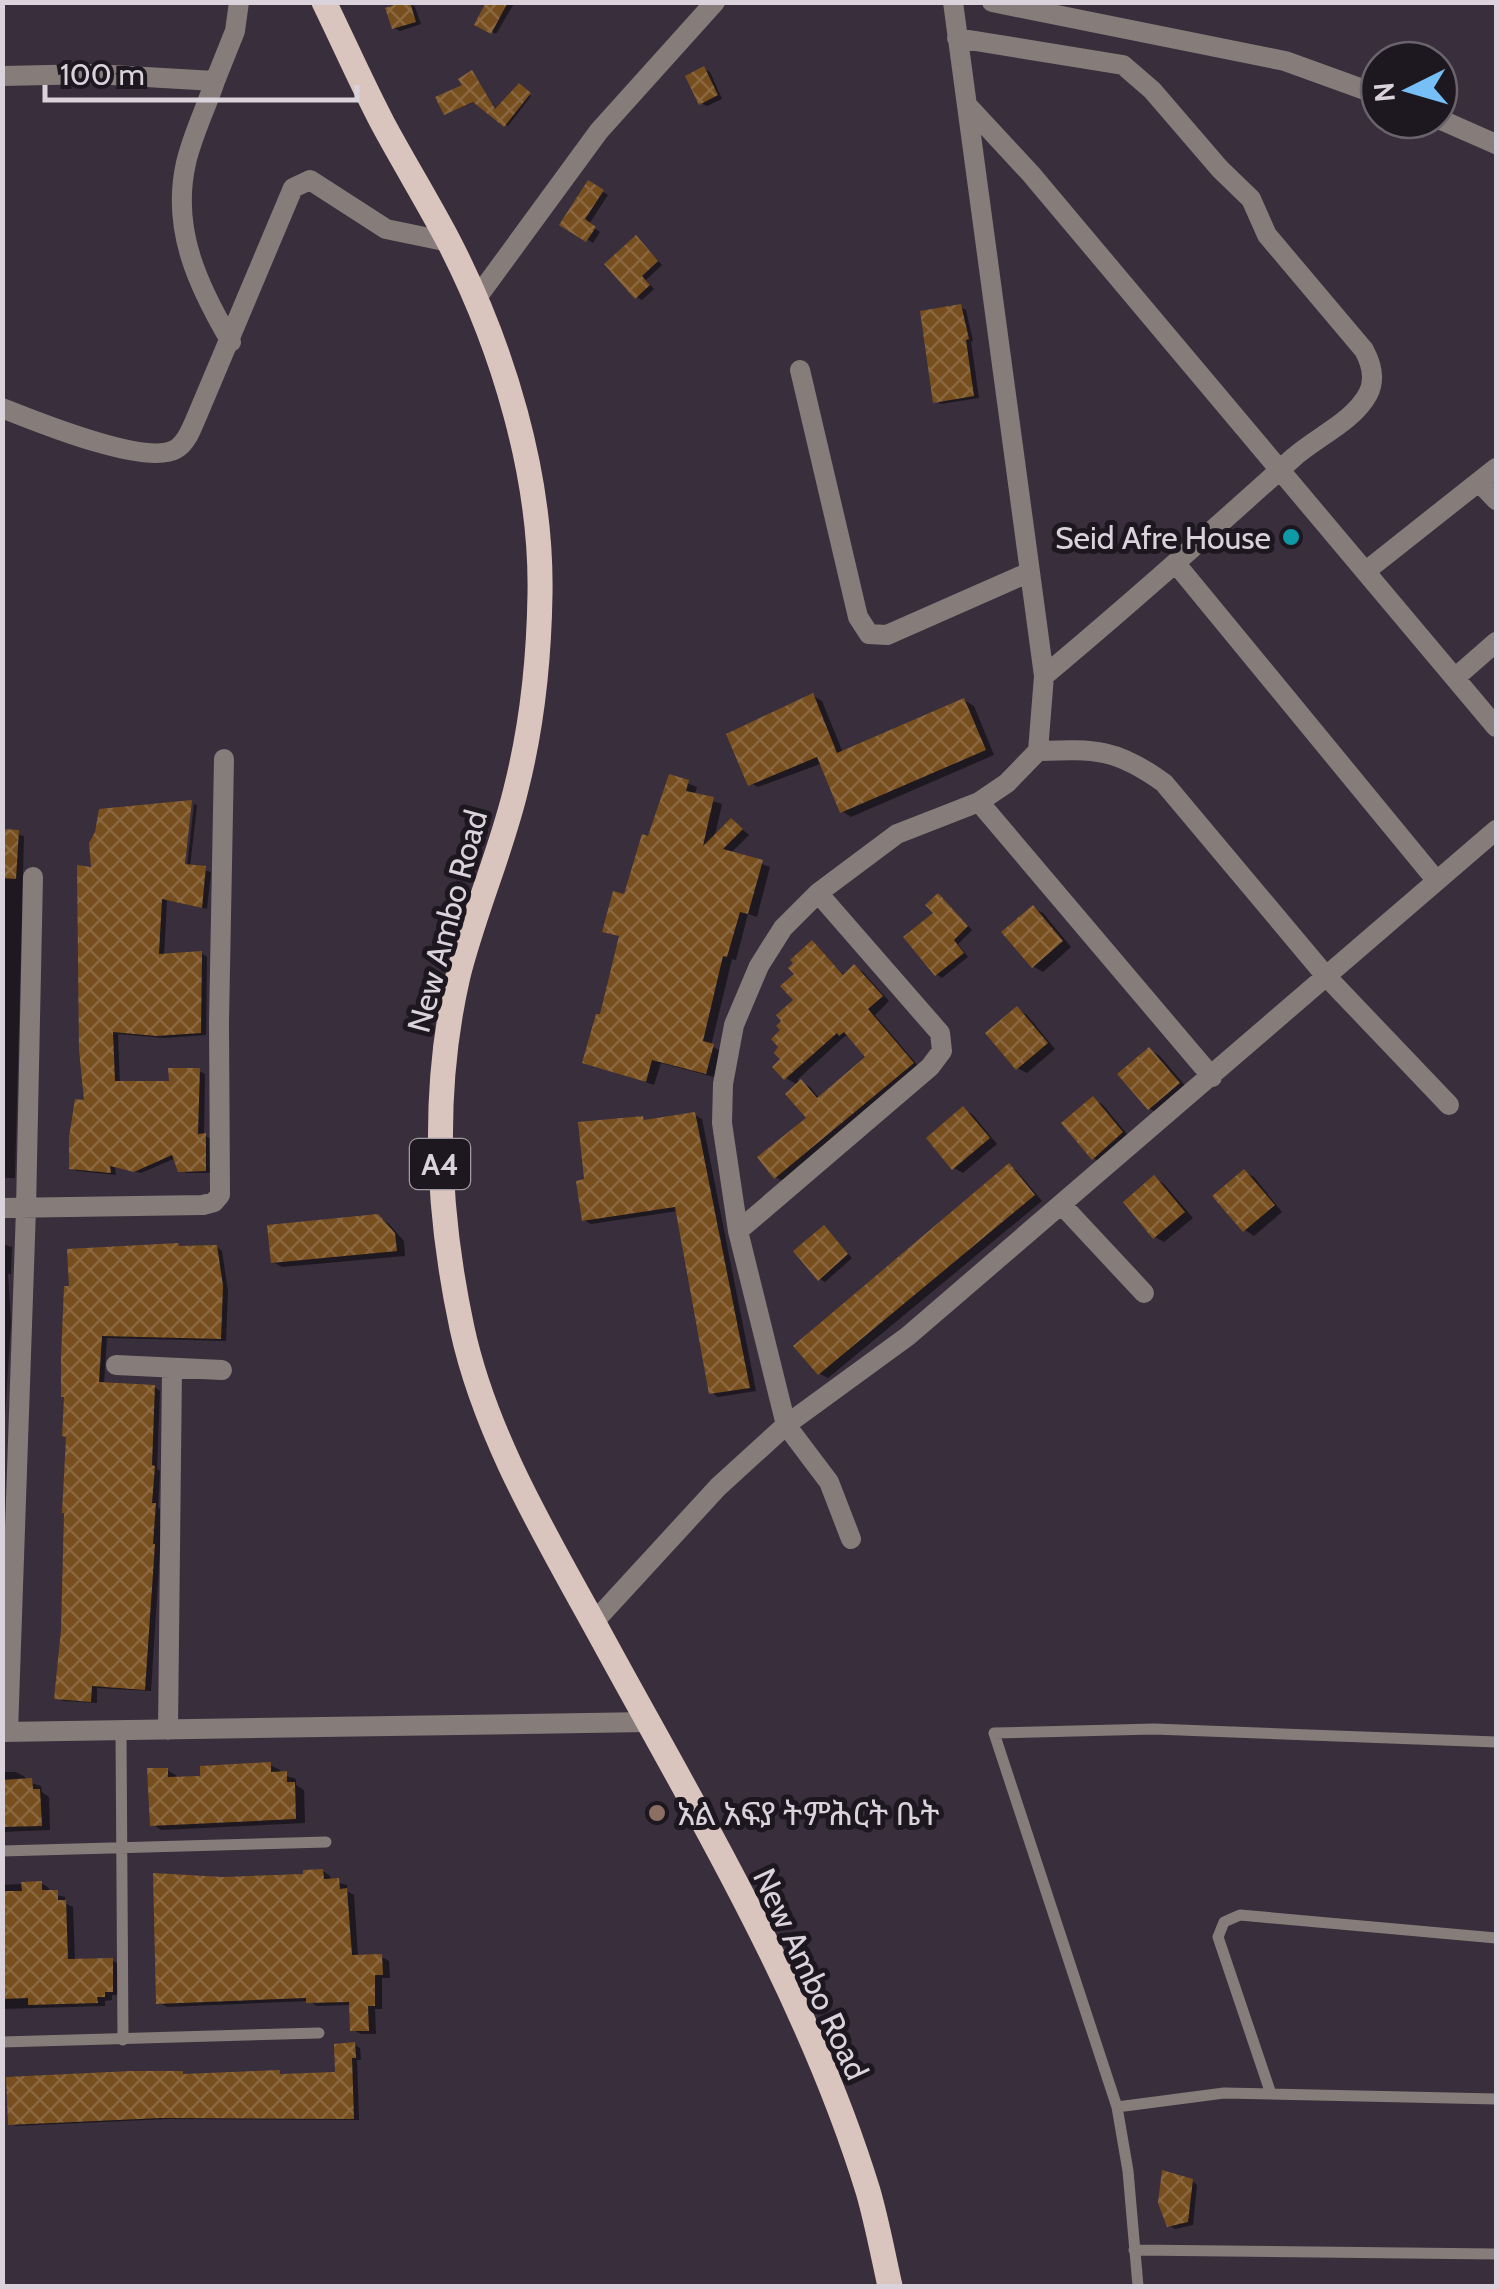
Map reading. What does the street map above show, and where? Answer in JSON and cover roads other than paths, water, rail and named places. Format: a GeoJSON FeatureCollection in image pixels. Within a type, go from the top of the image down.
{"type":"FeatureCollection","features":[{"type":"Feature","properties":{"kind":"main road","name":"New Ambo Road"},"geometry":{"type":"LineString","coordinates":[[324,2],[381,121],[449,242],[476,299],[520,437],[534,512],[540,588],[530,723],[516,792],[459,974],[444,1047],[439,1120],[441,1198],[463,1334],[484,1403],[545,1534],[806,2025],[868,2192],[890,2286]]}},
{"type":"Feature","properties":{"kind":"street"},"geometry":{"type":"LineString","coordinates":[[231,342],[204,296],[182,235],[182,192],[186,162],[234,31],[239,2]]}},
{"type":"Feature","properties":{"kind":"street"},"geometry":{"type":"LineString","coordinates":[[476,299],[599,132],[715,2]]}},
{"type":"Feature","properties":{"kind":"street"},"geometry":{"type":"LineString","coordinates":[[851,1539],[830,1482],[786,1425],[738,1230],[722,1123],[722,1084],[734,1024],[759,966],[783,928],[818,893],[896,834],[980,802],[1008,783],[1038,750],[1044,676],[953,2]]}},
{"type":"Feature","properties":{"kind":"street"},"geometry":{"type":"LineString","coordinates":[[992,2],[1285,61],[1359,88]]}},
{"type":"Feature","properties":{"kind":"street"},"geometry":{"type":"LineString","coordinates":[[957,38],[1123,65],[1152,90],[1251,200],[1267,235],[1370,361],[1372,383],[1361,405],[1280,470],[1177,565],[1044,676]]}},
{"type":"Feature","properties":{"kind":"street"},"geometry":{"type":"LineString","coordinates":[[2,76],[94,74],[215,81]]}},
{"type":"Feature","properties":{"kind":"street"},"geometry":{"type":"LineString","coordinates":[[968,106],[1032,174],[1496,727]]}},
{"type":"Feature","properties":{"kind":"street"},"geometry":{"type":"LineString","coordinates":[[1459,127],[1496,144]]}},
{"type":"Feature","properties":{"kind":"street"},"geometry":{"type":"LineString","coordinates":[[2,408],[61,432],[152,455],[176,450],[185,441],[231,342],[293,188],[301,182],[310,180],[386,229],[449,242]]}},
{"type":"Feature","properties":{"kind":"street"},"geometry":{"type":"LineString","coordinates":[[800,370],[858,617],[869,634],[886,635],[1030,572]]}},
{"type":"Feature","properties":{"kind":"street"},"geometry":{"type":"LineString","coordinates":[[1366,571],[1496,468]]}},
{"type":"Feature","properties":{"kind":"street"},"geometry":{"type":"LineString","coordinates":[[1479,482],[1496,500]]}},
{"type":"Feature","properties":{"kind":"street"},"geometry":{"type":"LineString","coordinates":[[1177,565],[1436,880]]}},
{"type":"Feature","properties":{"kind":"street"},"geometry":{"type":"LineString","coordinates":[[1456,677],[1496,642]]}},
{"type":"Feature","properties":{"kind":"street"},"geometry":{"type":"LineString","coordinates":[[1038,750],[1112,752],[1139,764],[1164,783],[1325,975],[1450,1105]]}},
{"type":"Feature","properties":{"kind":"street"},"geometry":{"type":"LineString","coordinates":[[2,1208],[202,1205],[214,1202],[220,1194],[218,1022],[224,759]]}},
{"type":"Feature","properties":{"kind":"street"},"geometry":{"type":"LineString","coordinates":[[980,802],[1212,1076]]}},
{"type":"Feature","properties":{"kind":"street"},"geometry":{"type":"LineString","coordinates":[[594,1623],[718,1487],[786,1425],[908,1336],[1496,830]]}},
{"type":"Feature","properties":{"kind":"street"},"geometry":{"type":"LineString","coordinates":[[33,877],[26,1209],[5,1732],[648,1722]]}},
{"type":"Feature","properties":{"kind":"street"},"geometry":{"type":"LineString","coordinates":[[738,1230],[930,1067],[942,1052],[940,1032],[818,893]]}},
{"type":"Feature","properties":{"kind":"street"},"geometry":{"type":"LineString","coordinates":[[1060,1204],[1144,1293]]}},
{"type":"Feature","properties":{"kind":"street"},"geometry":{"type":"LineString","coordinates":[[116,1364],[222,1370]]}},
{"type":"Feature","properties":{"kind":"street"},"geometry":{"type":"LineString","coordinates":[[168,1730],[172,1369]]}},
{"type":"Feature","properties":{"kind":"lane"},"geometry":{"type":"LineString","coordinates":[[1138,2286],[1128,2171],[1117,2107],[994,1733],[1154,1729],[1496,1742]]}},
{"type":"Feature","properties":{"kind":"lane"},"geometry":{"type":"LineString","coordinates":[[121,1730],[123,2040]]}},
{"type":"Feature","properties":{"kind":"lane"},"geometry":{"type":"LineString","coordinates":[[2,1851],[326,1842]]}},
{"type":"Feature","properties":{"kind":"lane"},"geometry":{"type":"LineString","coordinates":[[1271,2094],[1218,1937],[1224,1922],[1240,1915],[1496,1938]]}},
{"type":"Feature","properties":{"kind":"lane"},"geometry":{"type":"LineString","coordinates":[[2,2042],[319,2033]]}},
{"type":"Feature","properties":{"kind":"lane"},"geometry":{"type":"LineString","coordinates":[[1117,2107],[1224,2093],[1496,2099]]}},
{"type":"Feature","properties":{"kind":"lane"},"geometry":{"type":"LineString","coordinates":[[1134,2250],[1496,2254]]}},
{"type":"Feature","properties":{"kind":"place","name":"Seid Afre House"},"geometry":{"type":"Point","coordinates":[1291,537]}},
{"type":"Feature","properties":{"kind":"place","name":"አል አፍያ ትምሕርት ቤት"},"geometry":{"type":"Point","coordinates":[657,1813]}}]}
